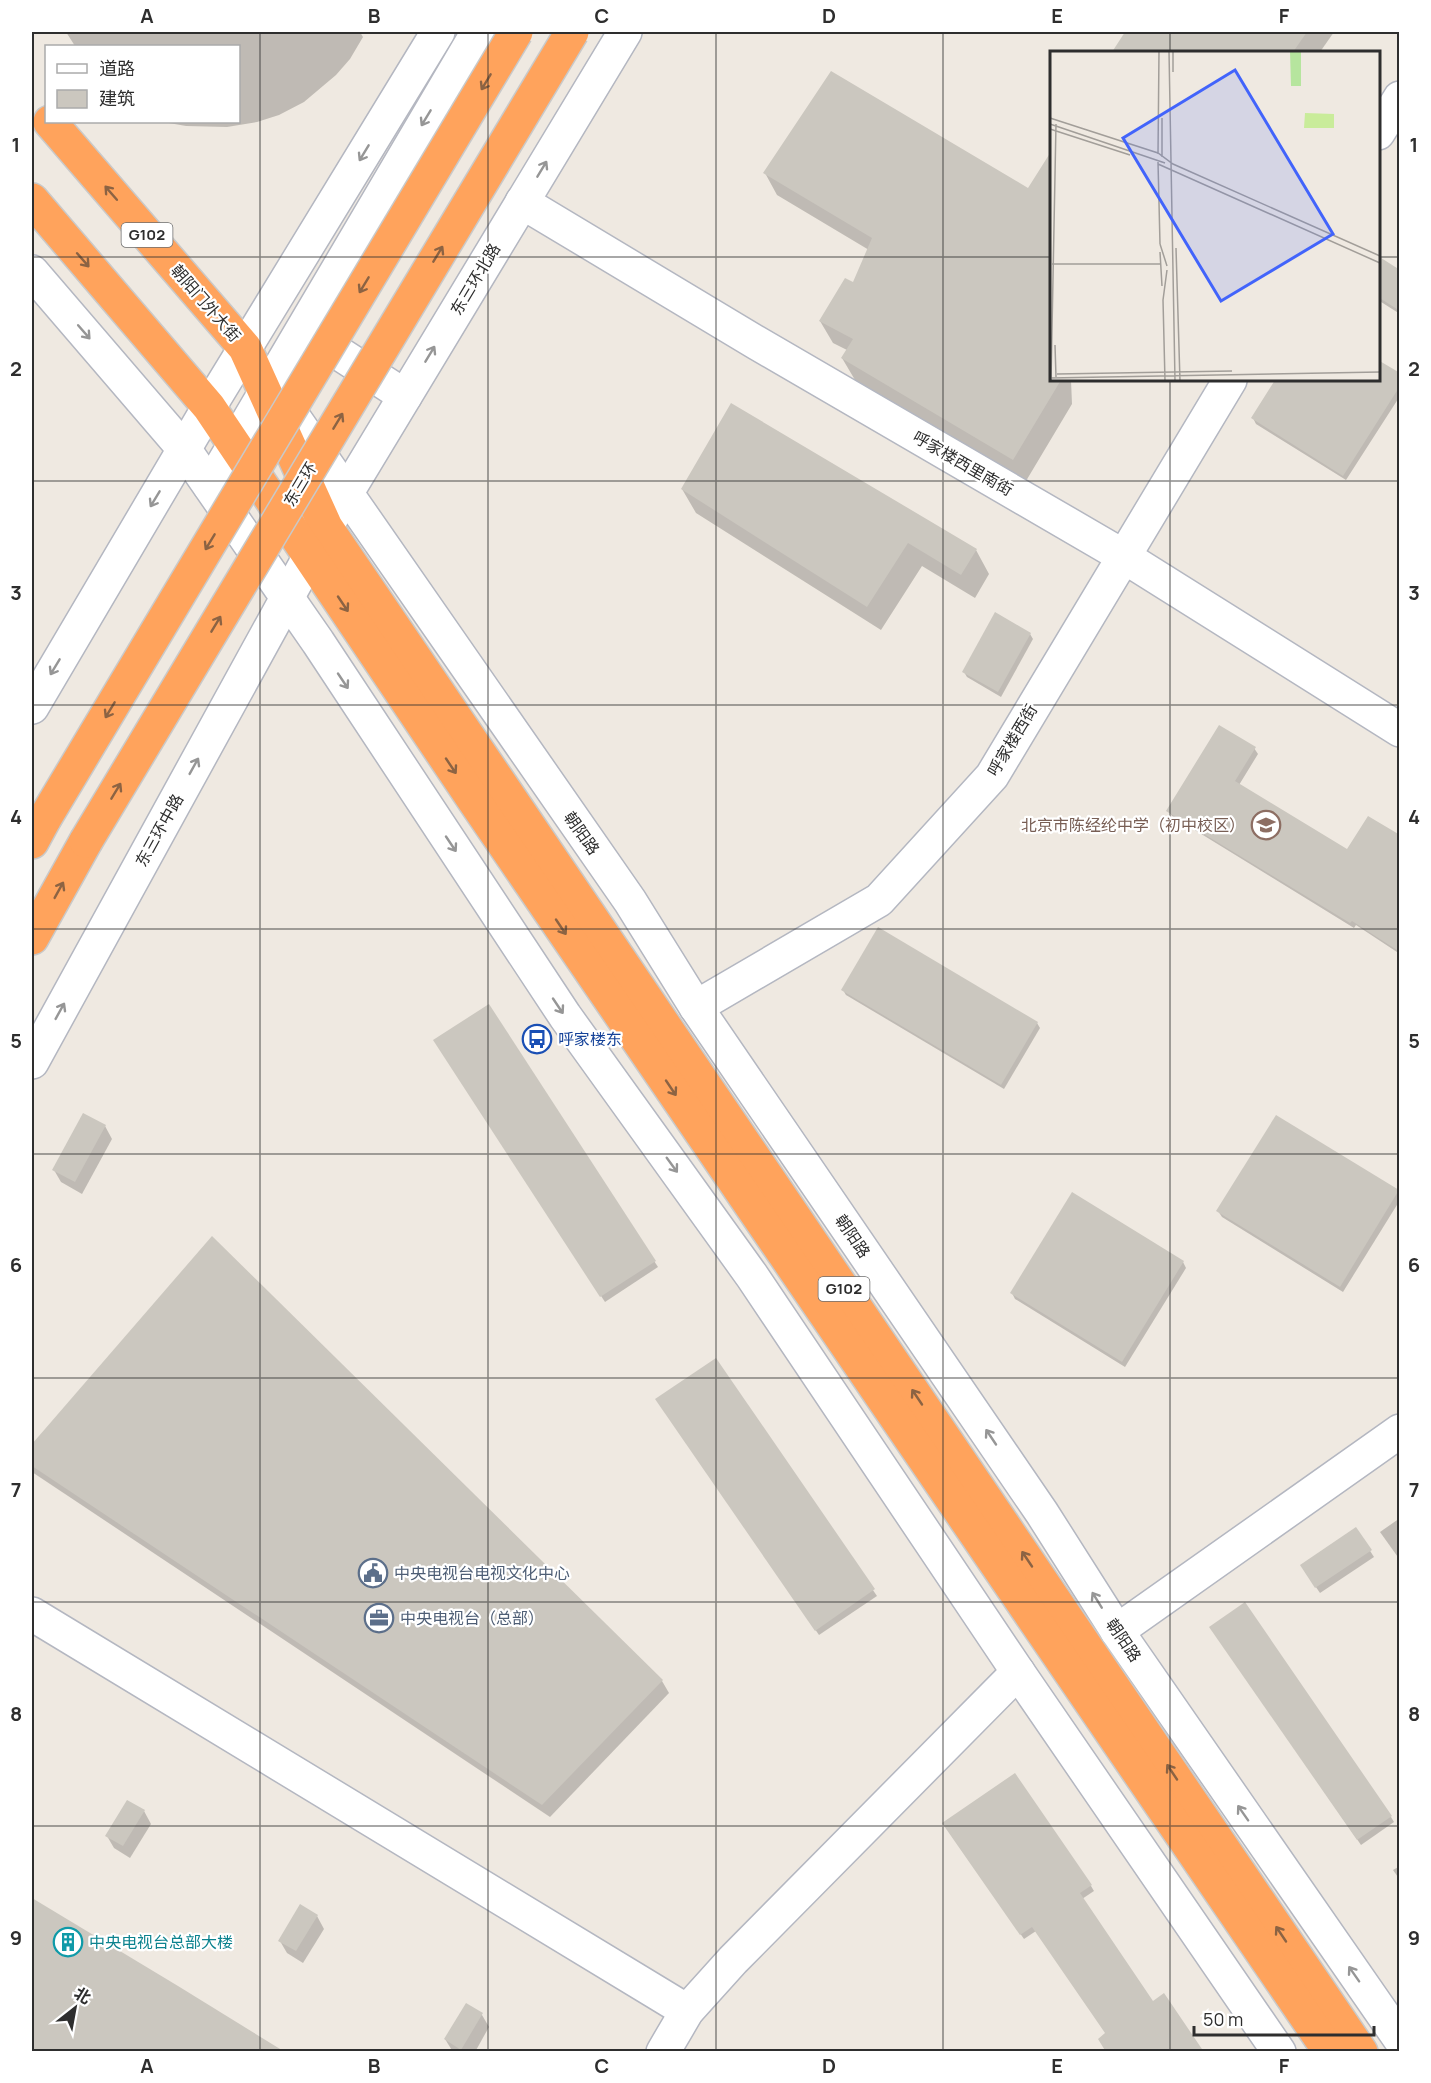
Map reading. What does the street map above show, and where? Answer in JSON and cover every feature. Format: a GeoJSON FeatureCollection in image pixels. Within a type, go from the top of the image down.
{"type":"FeatureCollection","features":[{"type":"Feature","properties":{"kind":"highway"},"geometry":{"type":"LineString","coordinates":[[38,830],[516,32]]}},
{"type":"Feature","properties":{"kind":"highway","name":"东三环"},"geometry":{"type":"LineString","coordinates":[[32,938],[86,841],[572,32]]}},
{"type":"Feature","properties":{"kind":"highway"},"geometry":{"type":"LineString","coordinates":[[32,100],[45,117]]}},
{"type":"Feature","properties":{"kind":"highway","name":"朝阳门外大街"},"geometry":{"type":"LineString","coordinates":[[51,123],[245,348]]}},
{"type":"Feature","properties":{"kind":"highway","name":"G102"},"geometry":{"type":"LineString","coordinates":[[32,200],[209,407],[475,802],[1330,2052]]}},
{"type":"Feature","properties":{"kind":"highway","name":"G102"},"geometry":{"type":"LineString","coordinates":[[245,348],[267,388],[326,527],[1361,2052]]}},
{"type":"Feature","properties":{"kind":"street"},"geometry":{"type":"LineString","coordinates":[[32,707],[209,407],[438,32]]}},
{"type":"Feature","properties":{"kind":"street"},"geometry":{"type":"LineString","coordinates":[[210,486],[477,32]]}},
{"type":"Feature","properties":{"kind":"street","name":"东三环北路"},"geometry":{"type":"LineString","coordinates":[[310,555],[625,32]]}},
{"type":"Feature","properties":{"kind":"street"},"geometry":{"type":"LineString","coordinates":[[1380,129],[1400,98]]}},
{"type":"Feature","properties":{"kind":"street","name":"呼家楼西里南街"},"geometry":{"type":"LineString","coordinates":[[522,202],[1123,556],[1400,730]]}},
{"type":"Feature","properties":{"kind":"street"},"geometry":{"type":"LineString","coordinates":[[32,272],[184,449],[210,486],[565,1016],[752,1276],[1018,1672],[1279,2052]]}},
{"type":"Feature","properties":{"kind":"street"},"geometry":{"type":"LineString","coordinates":[[269,308],[405,396]]}},
{"type":"Feature","properties":{"kind":"street","name":"呼家楼西街"},"geometry":{"type":"LineString","coordinates":[[696,1007],[879,900],[992,776],[1229,381]]}},
{"type":"Feature","properties":{"kind":"street","name":"朝阳路"},"geometry":{"type":"LineString","coordinates":[[267,388],[346,494],[630,901],[696,1007],[1042,1513],[1117,1631],[1400,2039]]}},
{"type":"Feature","properties":{"kind":"street","name":"东三环中路"},"geometry":{"type":"LineString","coordinates":[[32,1062],[310,555]]}},
{"type":"Feature","properties":{"kind":"street"},"geometry":{"type":"LineString","coordinates":[[1117,1631],[1400,1431]]}},
{"type":"Feature","properties":{"kind":"street"},"geometry":{"type":"LineString","coordinates":[[32,1614],[687,2011]]}},
{"type":"Feature","properties":{"kind":"street"},"geometry":{"type":"LineString","coordinates":[[663,2052],[687,2011],[733,1960],[1018,1672]]}},
{"type":"Feature","properties":{"kind":"building"},"geometry":{"type":"Polygon","coordinates":[[[1125,32],[1307,32],[1294,51],[1113,51],[1125,32]]]}},
{"type":"Feature","properties":{"kind":"building"},"geometry":{"type":"Polygon","coordinates":[[[831,71],[1028,188],[1050,153],[1050,381],[1060,381],[1013,460],[841,358],[853,339],[819,321],[845,278],[853,282],[872,238],[763,173],[831,71]]]}},
{"type":"Feature","properties":{"kind":"building"},"geometry":{"type":"Polygon","coordinates":[[[1380,257],[1400,270],[1400,311],[1380,298],[1380,257]]]}},
{"type":"Feature","properties":{"kind":"building"},"geometry":{"type":"Polygon","coordinates":[[[1380,361],[1400,373],[1400,386],[1343,476],[1251,418],[1274,381],[1380,381],[1380,361]]]}},
{"type":"Feature","properties":{"kind":"building"},"geometry":{"type":"Polygon","coordinates":[[[731,403],[977,549],[961,575],[908,543],[867,607],[681,489],[731,403]]]}},
{"type":"Feature","properties":{"kind":"building"},"geometry":{"type":"Polygon","coordinates":[[[995,612],[1031,633],[998,692],[962,672],[995,612]]]}},
{"type":"Feature","properties":{"kind":"building"},"geometry":{"type":"Polygon","coordinates":[[[1219,725],[1256,747],[1235,781],[1347,849],[1368,816],[1400,835],[1400,952],[1166,811],[1219,725]]]}},
{"type":"Feature","properties":{"kind":"building"},"geometry":{"type":"Polygon","coordinates":[[[878,927],[1038,1022],[1001,1085],[841,990],[878,927]]]}},
{"type":"Feature","properties":{"kind":"building"},"geometry":{"type":"Polygon","coordinates":[[[489,1004],[656,1261],[600,1297],[433,1040],[489,1004]]]}},
{"type":"Feature","properties":{"kind":"building"},"geometry":{"type":"Polygon","coordinates":[[[83,1113],[106,1125],[75,1182],[52,1170],[83,1113]]]}},
{"type":"Feature","properties":{"kind":"building"},"geometry":{"type":"Polygon","coordinates":[[[1276,1115],[1399,1190],[1340,1287],[1216,1211],[1276,1115]]]}},
{"type":"Feature","properties":{"kind":"building"},"geometry":{"type":"Polygon","coordinates":[[[1072,1192],[1184,1261],[1122,1362],[1010,1293],[1072,1192]]]}},
{"type":"Feature","properties":{"kind":"building","name":"中央电视台电视文化中心"},"geometry":{"type":"Polygon","coordinates":[[[212,1236],[663,1680],[542,1805],[32,1466],[32,1444],[212,1236]]]}},
{"type":"Feature","properties":{"kind":"building"},"geometry":{"type":"Polygon","coordinates":[[[716,1358],[875,1589],[815,1631],[655,1399],[716,1358]]]}},
{"type":"Feature","properties":{"kind":"building"},"geometry":{"type":"Polygon","coordinates":[[[1356,1527],[1372,1550],[1315,1588],[1300,1565],[1356,1527]]]}},
{"type":"Feature","properties":{"kind":"building"},"geometry":{"type":"Polygon","coordinates":[[[1245,1602],[1392,1816],[1357,1840],[1209,1627],[1245,1602]]]}},
{"type":"Feature","properties":{"kind":"building"},"geometry":{"type":"Polygon","coordinates":[[[1015,1773],[1092,1885],[1080,1893],[1153,2001],[1164,1993],[1204,2052],[1106,2052],[1098,2039],[1105,2033],[1032,1927],[1020,1935],[942,1823],[1015,1773]]]}},
{"type":"Feature","properties":{"kind":"building"},"geometry":{"type":"Polygon","coordinates":[[[127,1800],[145,1810],[123,1846],[105,1836],[127,1800]]]}},
{"type":"Feature","properties":{"kind":"building","name":"中央电视台总部大楼"},"geometry":{"type":"Polygon","coordinates":[[[32,1898],[178,1986],[285,2052],[32,2052],[32,1898]]]}},
{"type":"Feature","properties":{"kind":"building"},"geometry":{"type":"Polygon","coordinates":[[[300,1904],[318,1915],[296,1951],[278,1941],[300,1904]]]}},
{"type":"Feature","properties":{"kind":"building"},"geometry":{"type":"Polygon","coordinates":[[[466,2003],[483,2013],[461,2050],[444,2039],[466,2003]]]}},
{"type":"Feature","properties":{"kind":"place","name":"北京市陈经纶中学（初中校区）"},"geometry":{"type":"Point","coordinates":[1266,825]}},
{"type":"Feature","properties":{"kind":"place","name":"呼家楼东"},"geometry":{"type":"Point","coordinates":[537,1039]}},
{"type":"Feature","properties":{"kind":"place","name":"中央电视台电视文化中心"},"geometry":{"type":"Point","coordinates":[373,1573]}},
{"type":"Feature","properties":{"kind":"place","name":"中央电视台（总部）"},"geometry":{"type":"Point","coordinates":[379,1618]}},
{"type":"Feature","properties":{"kind":"place","name":"中央电视台总部大楼"},"geometry":{"type":"Point","coordinates":[68,1942]}}]}
